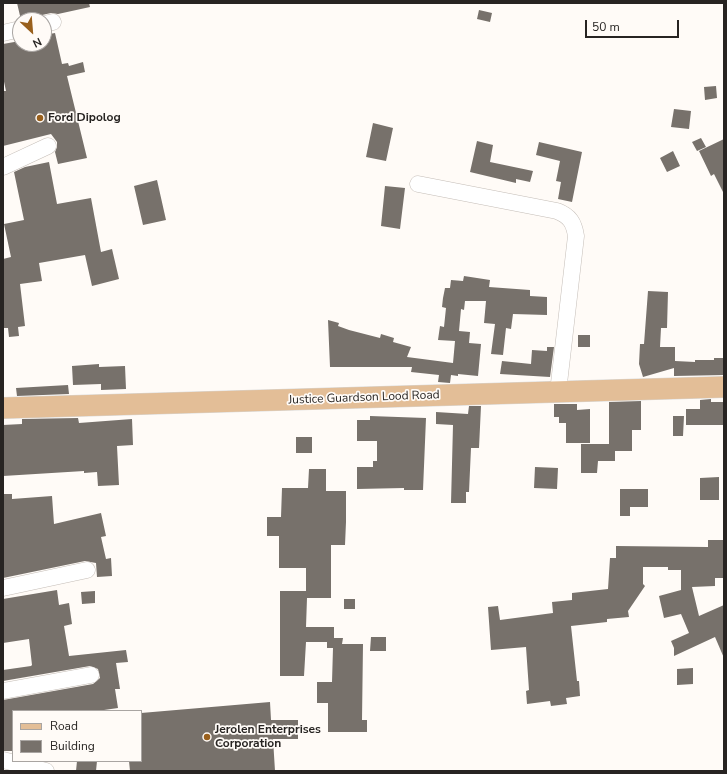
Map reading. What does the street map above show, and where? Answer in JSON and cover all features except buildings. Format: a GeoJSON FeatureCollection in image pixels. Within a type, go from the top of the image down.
{"type":"FeatureCollection","features":[{"type":"Feature","properties":{"kind":"main road","name":"Justice Guardson Lood Road"},"geometry":{"type":"LineString","coordinates":[[3,408],[724,387]]}},
{"type":"Feature","properties":{"kind":"street"},"geometry":{"type":"LineString","coordinates":[[3,166],[48,146]]}},
{"type":"Feature","properties":{"kind":"street"},"geometry":{"type":"LineString","coordinates":[[418,184],[557,211],[570,219],[575,225],[576,236],[558,392]]}},
{"type":"Feature","properties":{"kind":"street"},"geometry":{"type":"LineString","coordinates":[[3,588],[87,570]]}},
{"type":"Feature","properties":{"kind":"street"},"geometry":{"type":"LineString","coordinates":[[3,691],[91,675]]}},
{"type":"Feature","properties":{"kind":"street"},"geometry":{"type":"LineString","coordinates":[[3,760],[46,771]]}},
{"type":"Feature","properties":{"kind":"place","name":"Ford Dipolog"},"geometry":{"type":"Point","coordinates":[40,118]}},
{"type":"Feature","properties":{"kind":"place","name":"Jerolen Enterprises Corporation"},"geometry":{"type":"Point","coordinates":[207,737]}}]}
